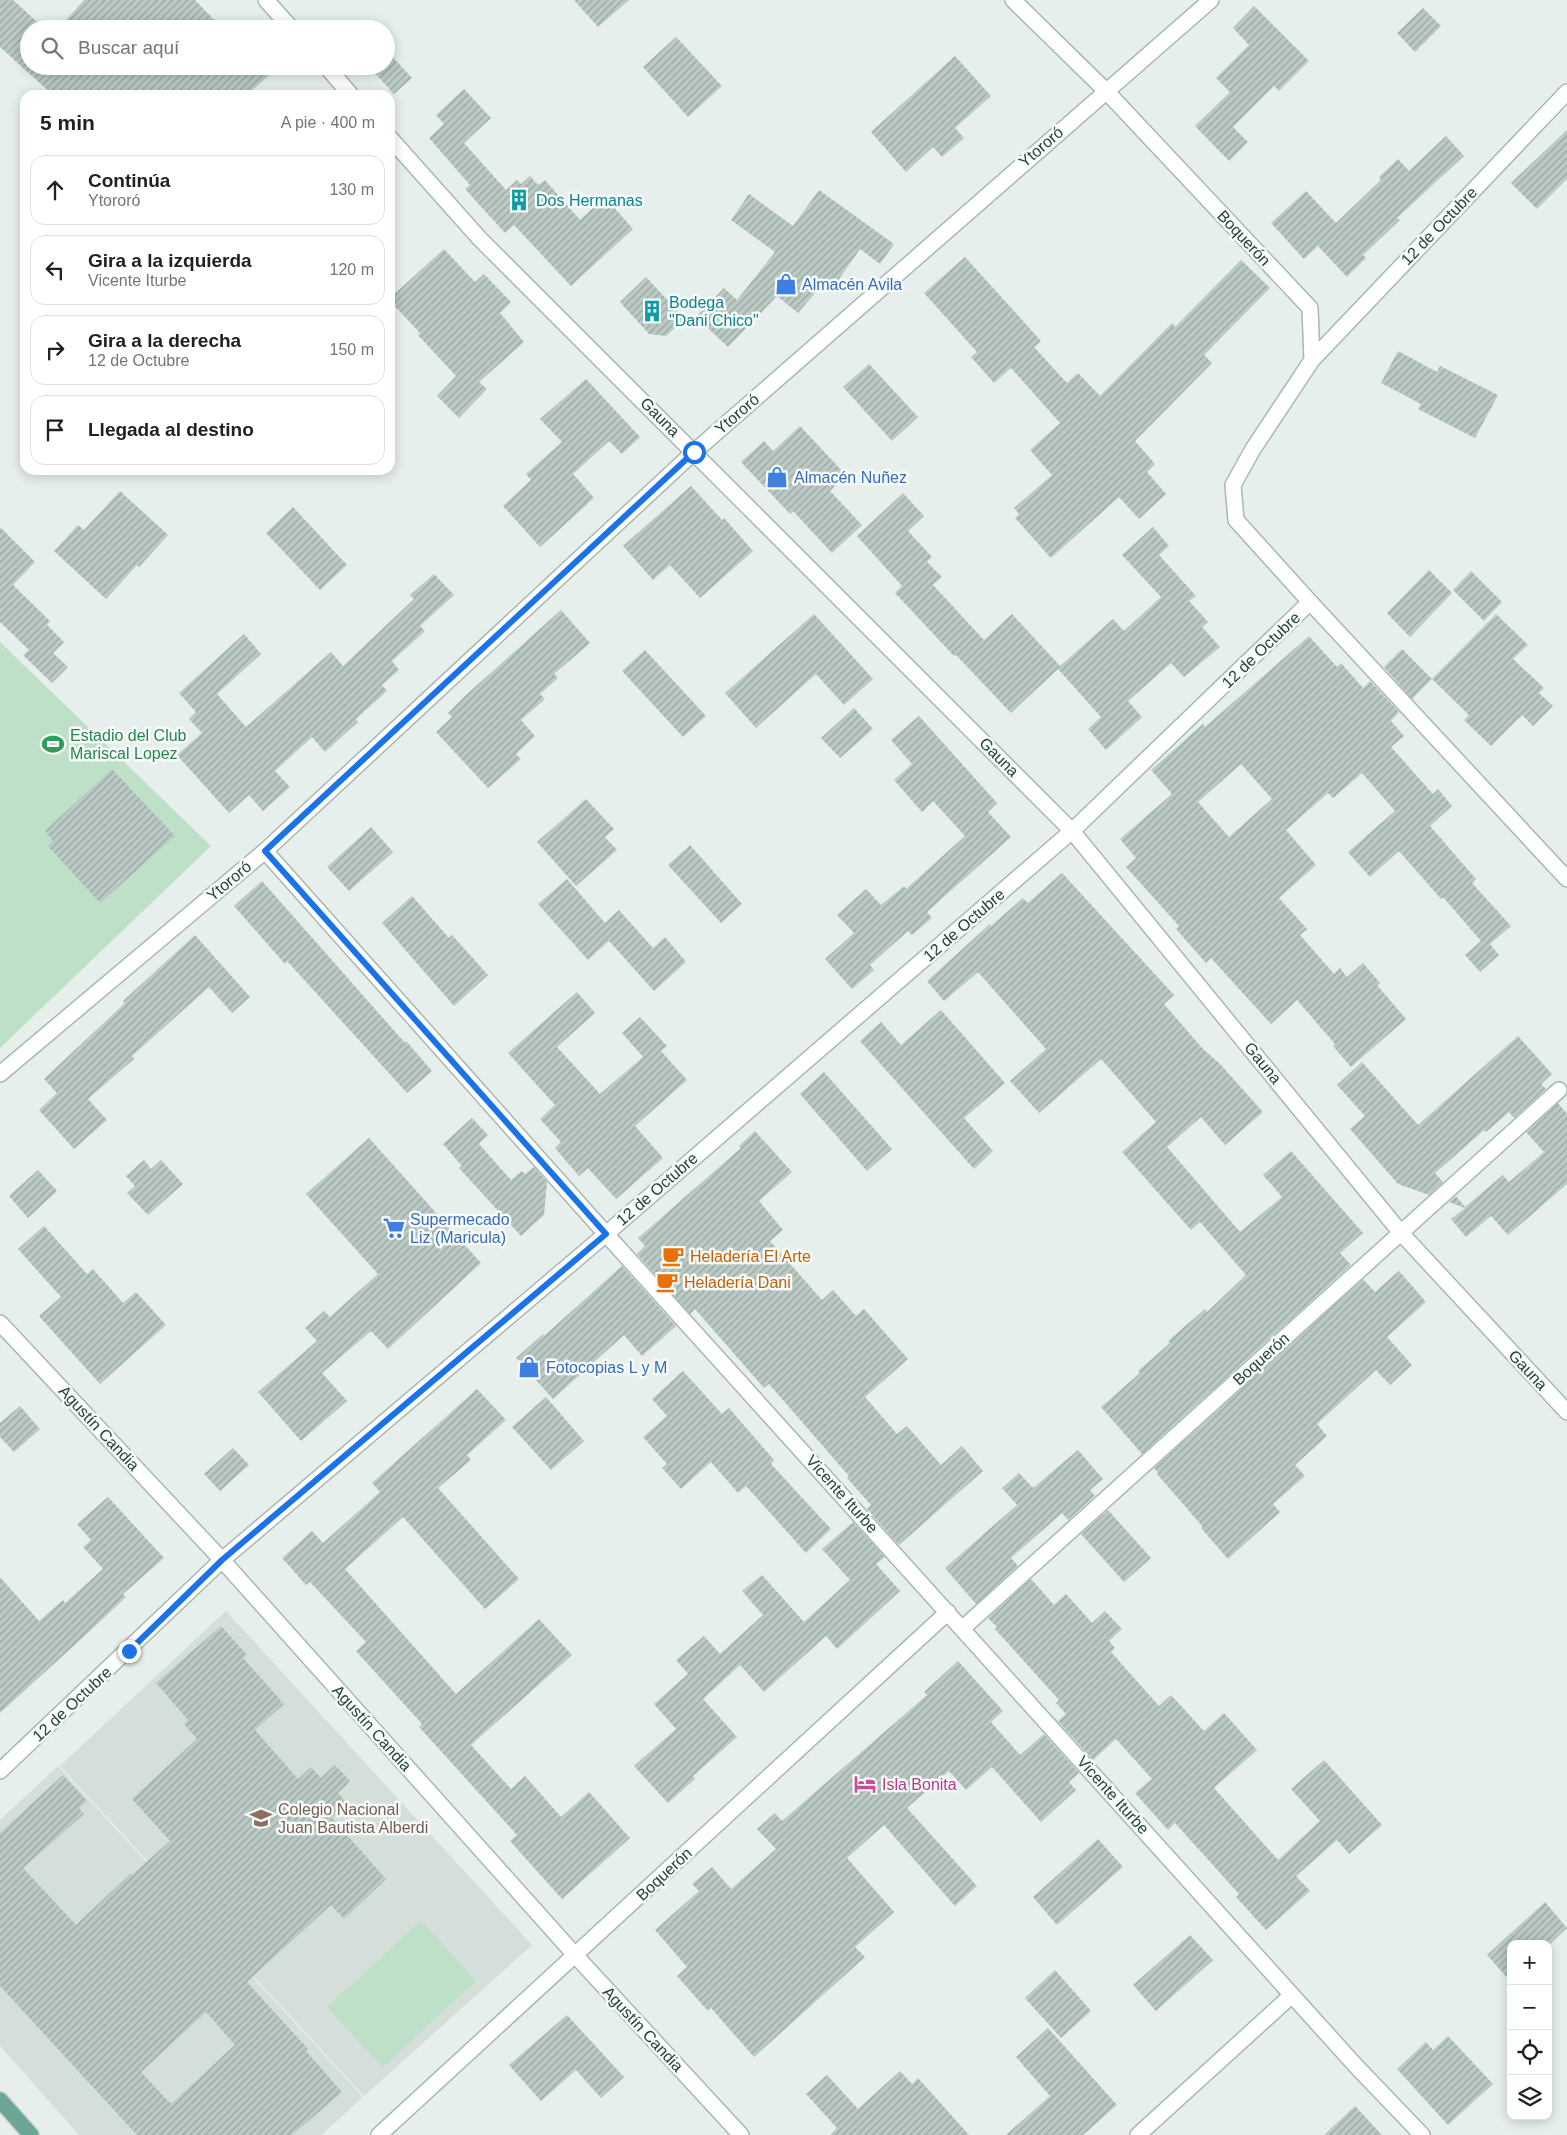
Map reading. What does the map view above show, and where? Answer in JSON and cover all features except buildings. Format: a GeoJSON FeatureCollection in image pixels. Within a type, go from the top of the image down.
{"type":"FeatureCollection","features":[{"type":"Feature","properties":{"kind":"main road"},"geometry":{"type":"LineString","coordinates":[[0,2100],[31,2135]]}},
{"type":"Feature","properties":{"kind":"street"},"geometry":{"type":"LineString","coordinates":[[266,0],[284,20]]}},
{"type":"Feature","properties":{"kind":"street","name":"Boquerón"},"geometry":{"type":"LineString","coordinates":[[1013,0],[1106,91],[1310,308],[1312,360]]}},
{"type":"Feature","properties":{"kind":"street","name":"Ytororó"},"geometry":{"type":"LineString","coordinates":[[0,1074],[265,851],[694,452],[1211,0]]}},
{"type":"Feature","properties":{"kind":"street"},"geometry":{"type":"LineString","coordinates":[[334,75],[347,90]]}},
{"type":"Feature","properties":{"kind":"street","name":"12 de Octubre"},"geometry":{"type":"LineString","coordinates":[[1312,360],[1567,92]]}},
{"type":"Feature","properties":{"kind":"street","name":"Gauna"},"geometry":{"type":"LineString","coordinates":[[395,144],[480,239],[1072,831],[1402,1233],[1567,1412]]}},
{"type":"Feature","properties":{"kind":"street"},"geometry":{"type":"LineString","coordinates":[[1312,360],[1233,485],[1236,520],[1567,880]]}},
{"type":"Feature","properties":{"kind":"street","name":"12 de Octubre"},"geometry":{"type":"LineString","coordinates":[[0,1771],[222,1560],[606,1234],[1072,831],[1310,602]]}},
{"type":"Feature","properties":{"kind":"street","name":"Vicente Iturbe"},"geometry":{"type":"LineString","coordinates":[[265,851],[606,1234],[1355,2065],[1422,2135]]}},
{"type":"Feature","properties":{"kind":"street","name":"Boquerón"},"geometry":{"type":"LineString","coordinates":[[963,1628],[1559,1090]]}},
{"type":"Feature","properties":{"kind":"street","name":"Agustín Candia"},"geometry":{"type":"LineString","coordinates":[[0,1323],[222,1560],[575,1955],[741,2135]]}},
{"type":"Feature","properties":{"kind":"street","name":"Boquerón"},"geometry":{"type":"LineString","coordinates":[[379,2135],[948,1612]]}},
{"type":"Feature","properties":{"kind":"street"},"geometry":{"type":"LineString","coordinates":[[1138,2135],[1292,1995]]}},
{"type":"Feature","properties":{"kind":"shaded area","name":"Colegio Nacional Juan Bautista Alberdi"},"geometry":{"type":"Polygon","coordinates":[[[226,1611],[532,1945],[364,2096],[60,1766],[226,1611]]]}},
{"type":"Feature","properties":{"kind":"shaded area"},"geometry":{"type":"Polygon","coordinates":[[[58,1766],[363,2097],[321,2135],[79,2135],[0,2046],[0,1820],[58,1766]]]}},
{"type":"Feature","properties":{"kind":"green space","name":"Estadio del Club Mariscal Lopez"},"geometry":{"type":"Polygon","coordinates":[[[0,642],[211,846],[0,1048],[0,642]]]}},
{"type":"Feature","properties":{"kind":"green space"},"geometry":{"type":"Polygon","coordinates":[[[421,1921],[476,1981],[383,2067],[327,2007],[421,1921]]]}},
{"type":"Feature","properties":{"kind":"place","name":"Dos Hermanas"},"geometry":{"type":"Point","coordinates":[519,200]}},
{"type":"Feature","properties":{"kind":"place","name":"Almacén Avila"},"geometry":{"type":"Point","coordinates":[786,284]}},
{"type":"Feature","properties":{"kind":"place","name":"Bodega \"Dani Chico\""},"geometry":{"type":"Point","coordinates":[652,311]}},
{"type":"Feature","properties":{"kind":"place","name":"Almacén Nuñez"},"geometry":{"type":"Point","coordinates":[777,477]}},
{"type":"Feature","properties":{"kind":"place","name":"Estadio del Club Mariscal Lopez"},"geometry":{"type":"Point","coordinates":[53,744]}},
{"type":"Feature","properties":{"kind":"place","name":"Supermecado Liz (Maricula)"},"geometry":{"type":"Point","coordinates":[394,1228]}},
{"type":"Feature","properties":{"kind":"place","name":"Heladería El Arte"},"geometry":{"type":"Point","coordinates":[673,1256]}},
{"type":"Feature","properties":{"kind":"place","name":"Heladería Dani"},"geometry":{"type":"Point","coordinates":[667,1282]}},
{"type":"Feature","properties":{"kind":"place","name":"Fotocopias L y M"},"geometry":{"type":"Point","coordinates":[529,1367]}},
{"type":"Feature","properties":{"kind":"place","name":"Isla Bonita"},"geometry":{"type":"Point","coordinates":[865,1784]}},
{"type":"Feature","properties":{"kind":"place","name":"Colegio Nacional Juan Bautista Alberdi"},"geometry":{"type":"Point","coordinates":[261,1818]}},
{"type":"Feature","properties":{"kind":"route"},"geometry":{"type":"LineString","coordinates":[[129,1651],[222,1560],[606,1234],[265,851],[694,452]]}}]}
